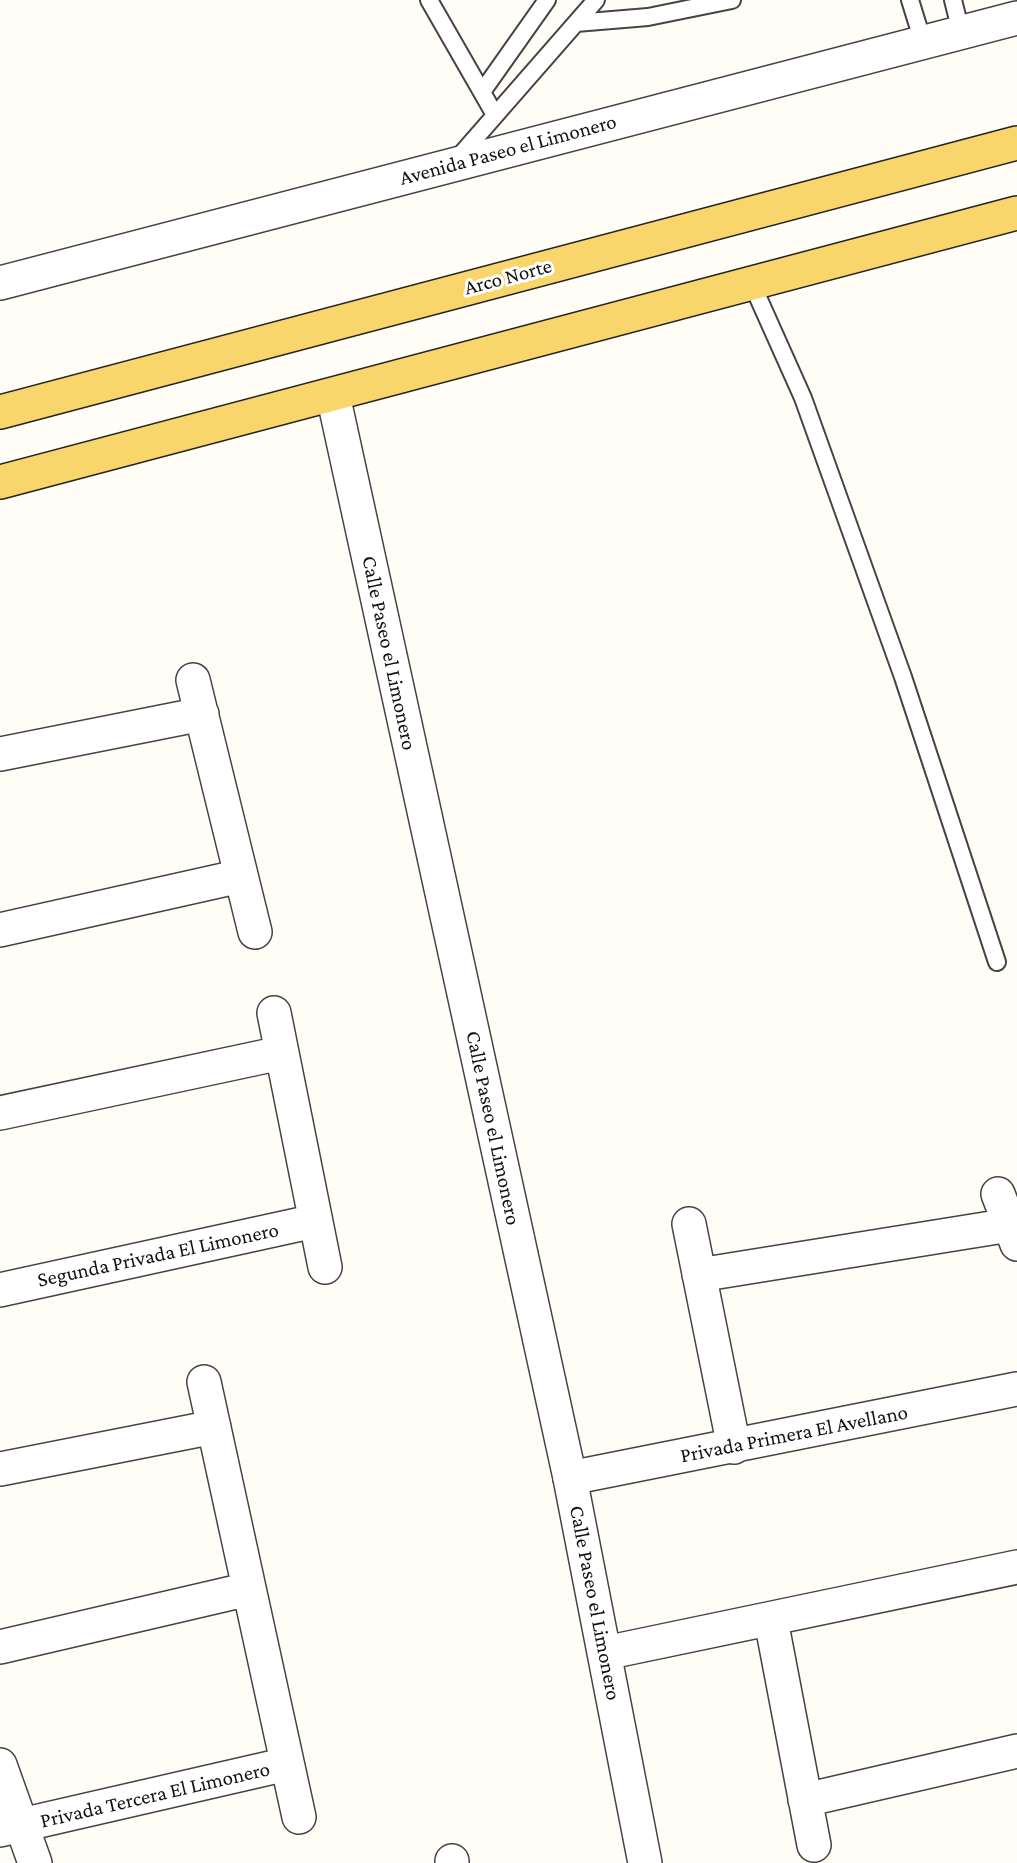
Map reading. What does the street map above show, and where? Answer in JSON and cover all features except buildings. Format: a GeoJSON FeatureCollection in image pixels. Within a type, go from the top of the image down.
{"type":"FeatureCollection","features":[{"type":"Feature","properties":{"kind":"main road","name":"Arco Norte"},"geometry":{"type":"LineString","coordinates":[[0,412],[1017,143]]}},
{"type":"Feature","properties":{"kind":"main road"},"geometry":{"type":"LineString","coordinates":[[0,482],[1017,213]]}},
{"type":"Feature","properties":{"kind":"street","name":"Avenida Paseo el Limonero"},"geometry":{"type":"LineString","coordinates":[[0,282],[1017,18]]}},
{"type":"Feature","properties":{"kind":"street","name":"Calle Paseo el Limonero"},"geometry":{"type":"LineString","coordinates":[[333,395],[570,1478],[645,1863]]}},
{"type":"Feature","properties":{"kind":"street"},"geometry":{"type":"LineString","coordinates":[[193,680],[255,932]]}},
{"type":"Feature","properties":{"kind":"street"},"geometry":{"type":"LineString","coordinates":[[0,754],[202,714]]}},
{"type":"Feature","properties":{"kind":"street"},"geometry":{"type":"LineString","coordinates":[[0,930],[242,876]]}},
{"type":"Feature","properties":{"kind":"street"},"geometry":{"type":"LineString","coordinates":[[274,1012],[325,1267]]}},
{"type":"Feature","properties":{"kind":"street"},"geometry":{"type":"LineString","coordinates":[[0,1113],[281,1053]]}},
{"type":"Feature","properties":{"kind":"street"},"geometry":{"type":"LineString","coordinates":[[699,1275],[1013,1234],[998,1194]]}},
{"type":"Feature","properties":{"kind":"street","name":"Segunda Privada El Limonero"},"geometry":{"type":"LineString","coordinates":[[0,1290],[315,1221]]}},
{"type":"Feature","properties":{"kind":"street"},"geometry":{"type":"LineString","coordinates":[[689,1224],[734,1447]]}},
{"type":"Feature","properties":{"kind":"street","name":"Privada Tercera El Limonero"},"geometry":{"type":"LineString","coordinates":[[204,1382],[299,1817]]}},
{"type":"Feature","properties":{"kind":"street","name":"Privada Primera El Avellano"},"geometry":{"type":"LineString","coordinates":[[570,1478],[1017,1389]]}},
{"type":"Feature","properties":{"kind":"street"},"geometry":{"type":"LineString","coordinates":[[0,1468],[214,1427]]}},
{"type":"Feature","properties":{"kind":"street"},"geometry":{"type":"LineString","coordinates":[[605,1653],[1017,1567]]}},
{"type":"Feature","properties":{"kind":"street"},"geometry":{"type":"LineString","coordinates":[[0,1647],[249,1589]]}},
{"type":"Feature","properties":{"kind":"street"},"geometry":{"type":"LineString","coordinates":[[771,1620],[814,1845]]}},
{"type":"Feature","properties":{"kind":"street"},"geometry":{"type":"LineString","coordinates":[[805,1800],[1017,1751]]}},
{"type":"Feature","properties":{"kind":"street","name":"Privada Tercera El Limonero"},"geometry":{"type":"LineString","coordinates":[[11,1828],[287,1764]]}},
{"type":"Feature","properties":{"kind":"street"},"geometry":{"type":"LineString","coordinates":[[0,1765],[11,1828],[35,1863]]}},
{"type":"Feature","properties":{"kind":"lane"},"geometry":{"type":"LineString","coordinates":[[429,0],[495,115]]}},
{"type":"Feature","properties":{"kind":"lane"},"geometry":{"type":"LineString","coordinates":[[482,92],[547,0]]}},
{"type":"Feature","properties":{"kind":"lane"},"geometry":{"type":"LineString","coordinates":[[452,164],[596,0]]}},
{"type":"Feature","properties":{"kind":"lane"},"geometry":{"type":"LineString","coordinates":[[576,23],[648,17],[732,0]]}},
{"type":"Feature","properties":{"kind":"lane"},"geometry":{"type":"LineString","coordinates":[[910,0],[923,42]]}},
{"type":"Feature","properties":{"kind":"lane"},"geometry":{"type":"LineString","coordinates":[[952,0],[961,32]]}},
{"type":"Feature","properties":{"kind":"lane"},"geometry":{"type":"LineString","coordinates":[[752,284],[803,398],[903,676],[997,962]]}}]}
